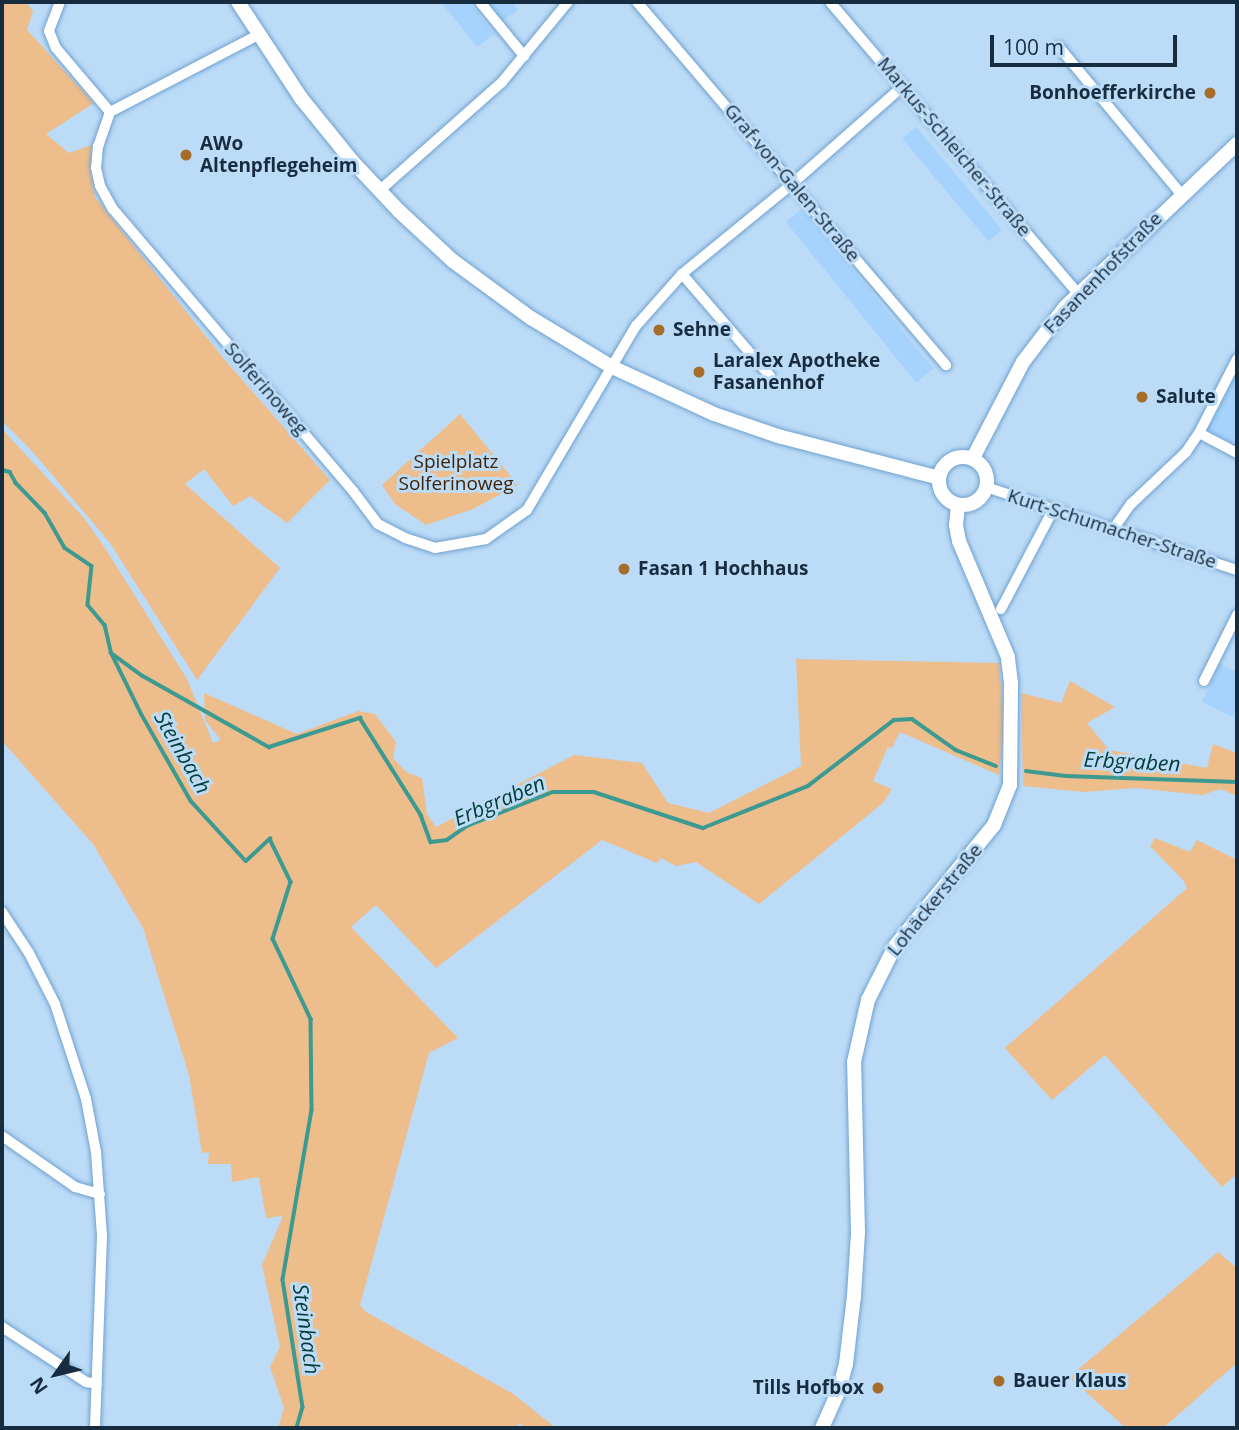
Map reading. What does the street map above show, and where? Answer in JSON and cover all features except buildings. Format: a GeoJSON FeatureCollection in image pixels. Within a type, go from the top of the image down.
{"type":"FeatureCollection","features":[{"type":"Feature","properties":{"kind":"street"},"geometry":{"type":"LineString","coordinates":[[60,2],[49,32],[56,48],[110,112],[258,35]]}},
{"type":"Feature","properties":{"kind":"street"},"geometry":{"type":"LineString","coordinates":[[238,2],[301,98],[379,191],[453,261],[531,317],[612,367],[714,414],[778,436],[939,478]]}},
{"type":"Feature","properties":{"kind":"street"},"geometry":{"type":"LineString","coordinates":[[480,2],[524,56]]}},
{"type":"Feature","properties":{"kind":"street"},"geometry":{"type":"LineString","coordinates":[[379,191],[464,119],[524,56],[568,2]]}},
{"type":"Feature","properties":{"kind":"street","name":"Graf-von-Galen-Straße"},"geometry":{"type":"LineString","coordinates":[[637,2],[946,365]]}},
{"type":"Feature","properties":{"kind":"street","name":"Markus-Schleicher-Straße"},"geometry":{"type":"LineString","coordinates":[[830,2],[1078,293]]}},
{"type":"Feature","properties":{"kind":"street"},"geometry":{"type":"LineString","coordinates":[[1059,47],[1181,194]]}},
{"type":"Feature","properties":{"kind":"street","name":"Solferinoweg"},"geometry":{"type":"LineString","coordinates":[[110,112],[98,146],[96,168],[100,186],[113,209],[353,491],[378,524],[435,548],[486,539],[527,510],[636,326],[682,274],[793,183],[903,86]]}},
{"type":"Feature","properties":{"kind":"street","name":"Fasanenhofstraße"},"geometry":{"type":"LineString","coordinates":[[973,458],[1023,362],[1078,293],[1237,144]]}},
{"type":"Feature","properties":{"kind":"street"},"geometry":{"type":"LineString","coordinates":[[682,274],[770,376]]}},
{"type":"Feature","properties":{"kind":"street"},"geometry":{"type":"LineString","coordinates":[[1114,528],[1131,504],[1170,470],[1199,433],[1237,359]]}},
{"type":"Feature","properties":{"kind":"street"},"geometry":{"type":"LineString","coordinates":[[1199,433],[1237,453]]}},
{"type":"Feature","properties":{"kind":"street"},"geometry":{"type":"LineString","coordinates":[[973,458],[985,470],[986,487],[972,503],[958,505],[941,492],[939,478],[951,459],[973,458]]}},
{"type":"Feature","properties":{"kind":"street","name":"Kurt-Schumacher-Straße"},"geometry":{"type":"LineString","coordinates":[[986,487],[1237,570]]}},
{"type":"Feature","properties":{"kind":"street","name":"Lohäckerstraße"},"geometry":{"type":"LineString","coordinates":[[822,1428],[839,1390],[846,1364],[854,1296],[858,1233],[854,1062],[868,1000],[895,946],[994,825],[1010,785],[1012,707],[1008,657],[959,541],[956,525],[958,505]]}},
{"type":"Feature","properties":{"kind":"street"},"geometry":{"type":"LineString","coordinates":[[1001,608],[1054,510]]}},
{"type":"Feature","properties":{"kind":"street"},"geometry":{"type":"LineString","coordinates":[[1204,681],[1237,615]]}},
{"type":"Feature","properties":{"kind":"street"},"geometry":{"type":"LineString","coordinates":[[2,912],[29,953],[63,1027],[86,1099],[100,1194],[102,1237],[95,1428]]}},
{"type":"Feature","properties":{"kind":"street"},"geometry":{"type":"LineString","coordinates":[[2,1136],[75,1187],[100,1194]]}},
{"type":"Feature","properties":{"kind":"street"},"geometry":{"type":"LineString","coordinates":[[2,1327],[70,1372],[97,1384]]}},
{"type":"Feature","properties":{"kind":"shaded area"},"geometry":{"type":"Polygon","coordinates":[[[441,2],[469,2],[494,34],[477,47],[441,2]]]}},
{"type":"Feature","properties":{"kind":"shaded area"},"geometry":{"type":"Polygon","coordinates":[[[486,2],[512,2],[518,10],[502,21],[486,2]]]}},
{"type":"Feature","properties":{"kind":"shaded area"},"geometry":{"type":"Polygon","coordinates":[[[916,127],[1002,230],[988,241],[902,139],[916,127]]]}},
{"type":"Feature","properties":{"kind":"shaded area"},"geometry":{"type":"Polygon","coordinates":[[[803,208],[933,369],[916,383],[786,222],[803,208]]]}},
{"type":"Feature","properties":{"kind":"shaded area"},"geometry":{"type":"Polygon","coordinates":[[[1237,374],[1237,439],[1234,444],[1208,430],[1237,374]]]}},
{"type":"Feature","properties":{"kind":"shaded area"},"geometry":{"type":"Polygon","coordinates":[[[1220,664],[1237,672],[1237,708],[1233,717],[1202,702],[1220,664]]]}},
{"type":"Feature","properties":{"kind":"green space"},"geometry":{"type":"Polygon","coordinates":[[[2,2],[26,2],[33,11],[27,30],[94,103],[46,134],[69,153],[91,145],[91,173],[95,197],[224,359],[330,480],[287,523],[250,496],[233,506],[204,469],[185,484],[280,568],[197,680],[110,543],[32,451],[2,421],[2,2]]]}},
{"type":"Feature","properties":{"kind":"green space","name":"Spielplatz Solferinoweg"},"geometry":{"type":"Polygon","coordinates":[[[460,414],[518,485],[473,509],[426,525],[395,504],[382,485],[460,414]]]}},
{"type":"Feature","properties":{"kind":"green space"},"geometry":{"type":"Polygon","coordinates":[[[2,429],[84,518],[105,548],[187,679],[213,743],[221,740],[205,720],[204,693],[297,734],[358,711],[375,714],[396,742],[393,758],[406,772],[422,778],[427,814],[436,827],[574,755],[642,763],[668,803],[709,813],[801,766],[796,659],[999,663],[1004,726],[999,775],[900,732],[892,748],[888,747],[873,781],[892,789],[883,803],[759,904],[696,862],[676,866],[661,858],[657,863],[602,840],[436,968],[376,905],[351,927],[458,1038],[429,1053],[360,1305],[366,1312],[512,1393],[556,1428],[527,1428],[519,1423],[517,1428],[278,1428],[284,1408],[270,1367],[280,1347],[262,1265],[283,1216],[266,1218],[259,1177],[232,1182],[231,1164],[208,1164],[209,1152],[202,1153],[189,1075],[143,928],[93,844],[2,741],[2,429]]]}},
{"type":"Feature","properties":{"kind":"green space"},"geometry":{"type":"Polygon","coordinates":[[[1070,681],[1115,707],[1087,723],[1109,750],[1207,768],[1213,744],[1237,753],[1237,796],[1221,789],[1202,795],[1136,788],[1084,792],[1023,786],[1021,693],[1061,703],[1070,681]]]}},
{"type":"Feature","properties":{"kind":"green space"},"geometry":{"type":"Polygon","coordinates":[[[1155,838],[1190,852],[1197,840],[1237,860],[1237,1174],[1222,1187],[1105,1055],[1052,1100],[1005,1048],[1187,888],[1183,880],[1150,846],[1155,838]]]}},
{"type":"Feature","properties":{"kind":"green space"},"geometry":{"type":"Polygon","coordinates":[[[1218,1252],[1237,1268],[1237,1363],[1163,1428],[1126,1428],[1069,1377],[1218,1252]]]}},
{"type":"Feature","properties":{"kind":"waterway","name":"Steinbach"},"geometry":{"type":"LineString","coordinates":[[2,470],[10,472],[16,483],[45,513],[65,548],[92,566],[88,605],[105,625],[111,652],[142,715],[191,801],[246,861],[270,839],[291,882],[273,939],[311,1019],[312,1110],[283,1280],[303,1407],[297,1428]]}},
{"type":"Feature","properties":{"kind":"waterway","name":"Erbgraben"},"geometry":{"type":"LineString","coordinates":[[111,653],[143,676],[269,747],[360,718],[421,815],[431,842],[447,840],[467,826],[553,792],[594,792],[703,828],[808,786],[894,720],[912,719],[956,750],[996,766]]}},
{"type":"Feature","properties":{"kind":"waterway","name":"Erbgraben"},"geometry":{"type":"LineString","coordinates":[[1026,771],[1066,776],[1237,782]]}},
{"type":"Feature","properties":{"kind":"place","name":"Bonhoefferkirche"},"geometry":{"type":"Point","coordinates":[1210,93]}},
{"type":"Feature","properties":{"kind":"place","name":"AWo Altenpflegeheim"},"geometry":{"type":"Point","coordinates":[186,155]}},
{"type":"Feature","properties":{"kind":"place","name":"Sehne"},"geometry":{"type":"Point","coordinates":[659,330]}},
{"type":"Feature","properties":{"kind":"place","name":"Laralex Apotheke Fasanenhof"},"geometry":{"type":"Point","coordinates":[699,372]}},
{"type":"Feature","properties":{"kind":"place","name":"Salute"},"geometry":{"type":"Point","coordinates":[1142,397]}},
{"type":"Feature","properties":{"kind":"place","name":"Fasan 1 Hochhaus"},"geometry":{"type":"Point","coordinates":[624,569]}},
{"type":"Feature","properties":{"kind":"place","name":"Bauer Klaus"},"geometry":{"type":"Point","coordinates":[999,1381]}},
{"type":"Feature","properties":{"kind":"place","name":"Tills Hofbox"},"geometry":{"type":"Point","coordinates":[878,1388]}}]}
